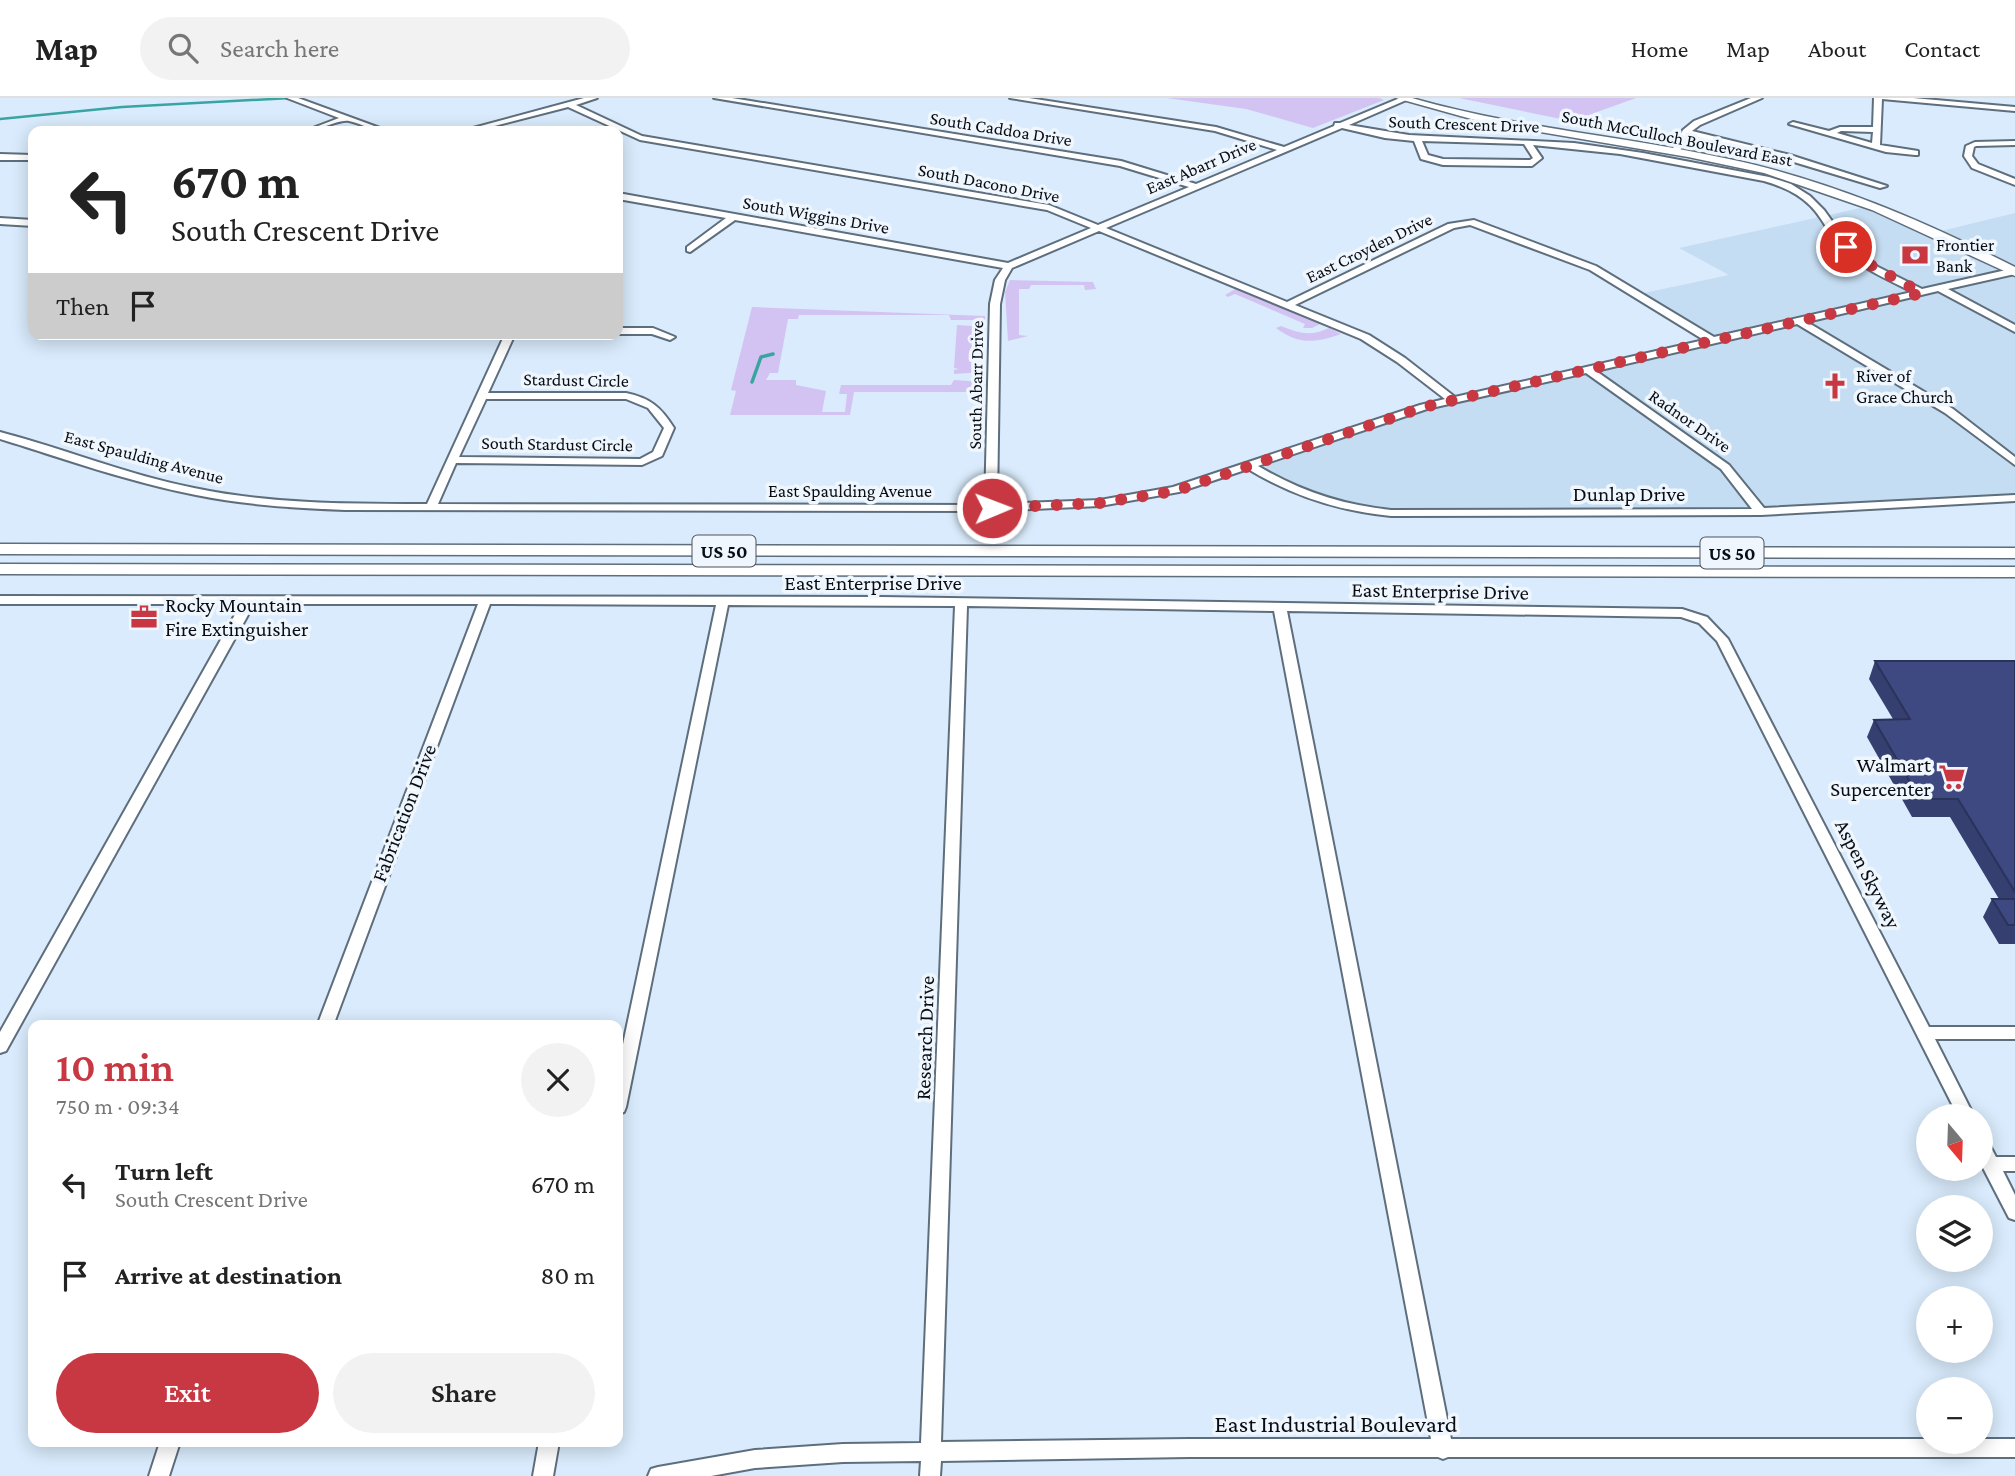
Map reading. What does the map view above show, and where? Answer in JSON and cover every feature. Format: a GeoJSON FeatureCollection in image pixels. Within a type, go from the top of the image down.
{"type":"FeatureCollection","features":[{"type":"Feature","properties":{"kind":"highway","name":"US 50"},"geometry":{"type":"LineString","coordinates":[[0,550],[2015,553]]}},
{"type":"Feature","properties":{"kind":"highway","name":"US 50"},"geometry":{"type":"LineString","coordinates":[[0,569],[2015,572]]}},
{"type":"Feature","properties":{"kind":"main road","name":"South McCulloch Boulevard East"},"geometry":{"type":"LineString","coordinates":[[1404,98],[1504,124],[1677,148],[1778,174],[1850,196],[1924,226],[2015,271]]}},
{"type":"Feature","properties":{"kind":"main road","name":"South McCulloch Boulevard East"},"geometry":{"type":"LineString","coordinates":[[1431,98],[1503,116],[1799,170],[1924,214]]}},
{"type":"Feature","properties":{"kind":"main road"},"geometry":{"type":"LineString","coordinates":[[1949,225],[2015,258]]}},
{"type":"Feature","properties":{"kind":"street"},"geometry":{"type":"LineString","coordinates":[[291,98],[369,126]]}},
{"type":"Feature","properties":{"kind":"street"},"geometry":{"type":"LineString","coordinates":[[485,126],[593,98]]}},
{"type":"Feature","properties":{"kind":"street","name":"South Caddoa Drive"},"geometry":{"type":"LineString","coordinates":[[718,98],[1121,164],[1194,186]]}},
{"type":"Feature","properties":{"kind":"street"},"geometry":{"type":"LineString","coordinates":[[1014,98],[1216,129],[1283,149]]}},
{"type":"Feature","properties":{"kind":"street","name":"East Abarr Drive"},"geometry":{"type":"LineString","coordinates":[[1009,265],[1404,98]]}},
{"type":"Feature","properties":{"kind":"street"},"geometry":{"type":"LineString","coordinates":[[1677,148],[1686,132],[1717,113],[1758,98]]}},
{"type":"Feature","properties":{"kind":"street"},"geometry":{"type":"LineString","coordinates":[[1875,146],[1878,98]]}},
{"type":"Feature","properties":{"kind":"street"},"geometry":{"type":"LineString","coordinates":[[1885,98],[2015,109]]}},
{"type":"Feature","properties":{"kind":"street","name":"South Dacono Drive"},"geometry":{"type":"LineString","coordinates":[[568,104],[615,126]]}},
{"type":"Feature","properties":{"kind":"street"},"geometry":{"type":"LineString","coordinates":[[323,126],[346,118]]}},
{"type":"Feature","properties":{"kind":"street"},"geometry":{"type":"LineString","coordinates":[[1793,124],[1875,146],[1915,153]]}},
{"type":"Feature","properties":{"kind":"street","name":"South Crescent Drive"},"geometry":{"type":"LineString","coordinates":[[1338,125],[1376,136],[1527,142],[1659,158],[1766,180],[1797,191],[1827,216],[1842,242],[1853,254],[1922,293]]}},
{"type":"Feature","properties":{"kind":"street"},"geometry":{"type":"LineString","coordinates":[[1831,134],[1839,129],[1876,130]]}},
{"type":"Feature","properties":{"kind":"street","name":"South Dacono Drive"},"geometry":{"type":"LineString","coordinates":[[623,130],[640,138],[1049,208],[1288,305],[1376,344],[1453,400]]}},
{"type":"Feature","properties":{"kind":"street"},"geometry":{"type":"LineString","coordinates":[[1686,132],[1787,157],[1883,186]]}},
{"type":"Feature","properties":{"kind":"street"},"geometry":{"type":"LineString","coordinates":[[1417,139],[1422,155],[1430,160],[1468,163],[1536,161],[1538,156],[1527,142]]}},
{"type":"Feature","properties":{"kind":"street"},"geometry":{"type":"LineString","coordinates":[[2015,143],[1975,144],[1969,146],[1968,152],[1975,166],[2015,182]]}},
{"type":"Feature","properties":{"kind":"street"},"geometry":{"type":"LineString","coordinates":[[0,157],[28,158]]}},
{"type":"Feature","properties":{"kind":"street","name":"South Wiggins Drive"},"geometry":{"type":"LineString","coordinates":[[623,197],[1009,265]]}},
{"type":"Feature","properties":{"kind":"street"},"geometry":{"type":"LineString","coordinates":[[690,249],[733,217]]}},
{"type":"Feature","properties":{"kind":"street"},"geometry":{"type":"LineString","coordinates":[[0,221],[28,223]]}},
{"type":"Feature","properties":{"kind":"street","name":"East Croyden Drive"},"geometry":{"type":"LineString","coordinates":[[1288,305],[1464,222],[1486,226],[1593,268],[1712,340]]}},
{"type":"Feature","properties":{"kind":"street","name":"South Abarr Drive"},"geometry":{"type":"LineString","coordinates":[[992,508],[996,291],[1009,265]]}},
{"type":"Feature","properties":{"kind":"street","name":"East Spaulding Avenue"},"geometry":{"type":"LineString","coordinates":[[0,435],[142,479],[221,497],[323,506],[1062,506],[1134,498],[1195,485],[1380,420],[1453,400],[2015,271]]}},
{"type":"Feature","properties":{"kind":"street"},"geometry":{"type":"LineString","coordinates":[[1941,289],[2015,329]]}},
{"type":"Feature","properties":{"kind":"street"},"geometry":{"type":"LineString","coordinates":[[1799,321],[1938,404],[2015,462]]}},
{"type":"Feature","properties":{"kind":"street"},"geometry":{"type":"LineString","coordinates":[[623,331],[653,331],[670,337]]}},
{"type":"Feature","properties":{"kind":"street"},"geometry":{"type":"LineString","coordinates":[[431,507],[507,340]]}},
{"type":"Feature","properties":{"kind":"street","name":"Radnor Drive"},"geometry":{"type":"LineString","coordinates":[[1587,369],[1725,467],[1761,512]]}},
{"type":"Feature","properties":{"kind":"street","name":"Stardust Circle"},"geometry":{"type":"LineString","coordinates":[[481,396],[626,397],[646,400],[656,407],[669,428],[658,454]]}},
{"type":"Feature","properties":{"kind":"street","name":"South Stardust Circle"},"geometry":{"type":"LineString","coordinates":[[453,460],[642,462],[658,454]]}},
{"type":"Feature","properties":{"kind":"street","name":"Dunlap Drive"},"geometry":{"type":"LineString","coordinates":[[1252,467],[1319,501],[1364,511],[1761,512],[2015,498]]}},
{"type":"Feature","properties":{"kind":"street","name":"East Enterprise Drive"},"geometry":{"type":"LineString","coordinates":[[0,600],[961,602],[1666,611],[1703,620]]}},
{"type":"Feature","properties":{"kind":"street"},"geometry":{"type":"LineString","coordinates":[[0,1047],[248,601]]}},
{"type":"Feature","properties":{"kind":"street","name":"Fabrication Drive"},"geometry":{"type":"LineString","coordinates":[[327,1020],[485,601]]}},
{"type":"Feature","properties":{"kind":"street"},"geometry":{"type":"LineString","coordinates":[[623,1083],[723,601]]}},
{"type":"Feature","properties":{"kind":"street","name":"Research Drive"},"geometry":{"type":"LineString","coordinates":[[930,1476],[961,602]]}},
{"type":"Feature","properties":{"kind":"street"},"geometry":{"type":"LineString","coordinates":[[1280,608],[1443,1450]]}},
{"type":"Feature","properties":{"kind":"street","name":"Aspen Skyway"},"geometry":{"type":"LineString","coordinates":[[1703,620],[1722,639],[1728,650],[1960,1104]]}},
{"type":"Feature","properties":{"kind":"street"},"geometry":{"type":"LineString","coordinates":[[1924,1033],[2015,1033]]}},
{"type":"Feature","properties":{"kind":"street"},"geometry":{"type":"LineString","coordinates":[[1993,1164],[2015,1164]]}},
{"type":"Feature","properties":{"kind":"street"},"geometry":{"type":"LineString","coordinates":[[1993,1170],[2015,1213]]}},
{"type":"Feature","properties":{"kind":"street"},"geometry":{"type":"LineString","coordinates":[[159,1476],[168,1447]]}},
{"type":"Feature","properties":{"kind":"street"},"geometry":{"type":"LineString","coordinates":[[543,1476],[548,1447]]}},
{"type":"Feature","properties":{"kind":"street","name":"East Industrial Boulevard"},"geometry":{"type":"LineString","coordinates":[[658,1476],[798,1455],[930,1451],[1189,1448],[2015,1448]]}},
{"type":"Feature","properties":{"kind":"shaded area"},"geometry":{"type":"Polygon","coordinates":[[[1167,98],[1384,100],[1313,128],[1246,109],[1167,98]]]}},
{"type":"Feature","properties":{"kind":"shaded area"},"geometry":{"type":"Polygon","coordinates":[[[1459,98],[1636,98],[1583,117],[1561,119],[1459,98]]]}},
{"type":"Feature","properties":{"kind":"shaded area"},"geometry":{"type":"Polygon","coordinates":[[[1874,205],[1937,232],[2015,213],[2015,498],[1836,509],[1391,513],[1340,507],[1252,467],[1380,420],[1711,341],[1639,294],[1729,275],[1679,248],[1874,205]]]}},
{"type":"Feature","properties":{"kind":"shaded area"},"geometry":{"type":"Polygon","coordinates":[[[1010,280],[1093,282],[1096,289],[1085,290],[1084,285],[1031,285],[1029,289],[1019,289],[1019,335],[1028,336],[1008,341],[1005,292],[1010,280]]]}},
{"type":"Feature","properties":{"kind":"shaded area"},"geometry":{"type":"Polygon","coordinates":[[[1237,288],[1322,323],[1312,328],[1303,328],[1305,324],[1235,294],[1228,297],[1225,295],[1237,288]]]}},
{"type":"Feature","properties":{"kind":"shaded area"},"geometry":{"type":"Polygon","coordinates":[[[752,307],[985,316],[985,320],[951,320],[949,315],[799,315],[798,319],[788,319],[778,373],[770,373],[766,380],[796,380],[796,385],[826,391],[822,412],[845,412],[847,394],[839,394],[841,385],[951,385],[954,380],[983,382],[983,392],[854,392],[850,415],[730,415],[736,391],[731,390],[752,307]]]}},
{"type":"Feature","properties":{"kind":"shaded area"},"geometry":{"type":"Polygon","coordinates":[[[957,325],[985,327],[983,372],[954,374],[954,370],[959,369],[954,368],[957,325]]]}},
{"type":"Feature","properties":{"kind":"shaded area"},"geometry":{"type":"Polygon","coordinates":[[[1281,326],[1305,333],[1329,328],[1341,334],[1307,341],[1284,334],[1276,328],[1281,326]]]}},
{"type":"Feature","properties":{"kind":"building","name":"Walmart Supercenter"},"geometry":{"type":"Polygon","coordinates":[[[1875,661],[2015,661],[2015,892],[1958,799],[1920,799],[1874,720],[1910,719],[1875,661]]]}},
{"type":"Feature","properties":{"kind":"building"},"geometry":{"type":"Polygon","coordinates":[[[1992,899],[2015,899],[2015,925],[2008,925],[1992,899]]]}},
{"type":"Feature","properties":{"kind":"waterway"},"geometry":{"type":"LineString","coordinates":[[0,119],[122,107],[291,98]]}},
{"type":"Feature","properties":{"kind":"waterway"},"geometry":{"type":"LineString","coordinates":[[752,382],[761,357],[773,354]]}},
{"type":"Feature","properties":{"kind":"place","name":"Frontier Bank"},"geometry":{"type":"Point","coordinates":[1915,255]}},
{"type":"Feature","properties":{"kind":"place","name":"River of Grace Church"},"geometry":{"type":"Point","coordinates":[1835,386]}},
{"type":"Feature","properties":{"kind":"place","name":"Rocky Mountain Fire Extinguisher"},"geometry":{"type":"Point","coordinates":[144,617]}},
{"type":"Feature","properties":{"kind":"place","name":"Walmart Supercenter"},"geometry":{"type":"Point","coordinates":[1952,777]}},
{"type":"Feature","properties":{"kind":"route"},"geometry":{"type":"LineString","coordinates":[[992,508],[1041,508],[1100,503],[1175,491],[1424,407],[1922,293],[1863,261],[1846,247]]}}]}
